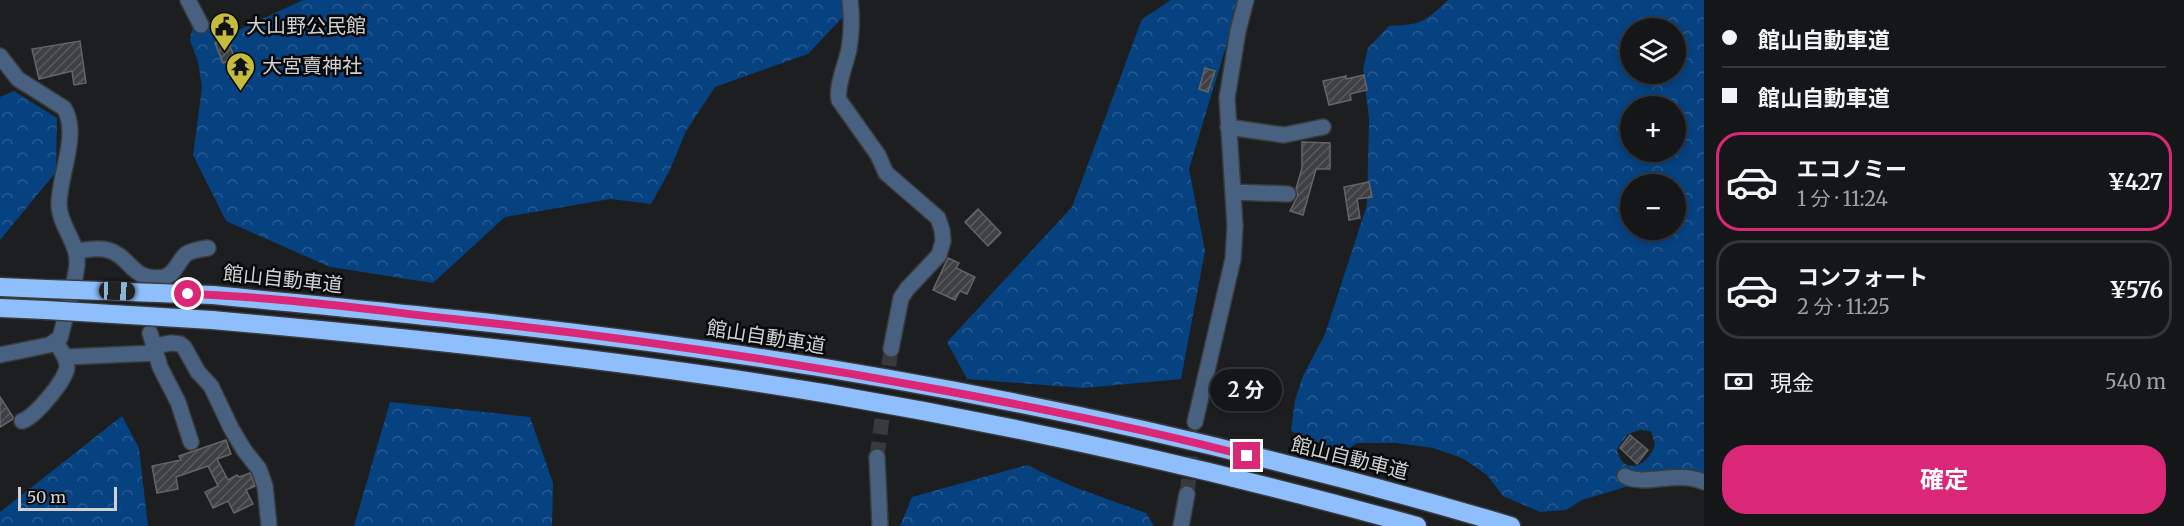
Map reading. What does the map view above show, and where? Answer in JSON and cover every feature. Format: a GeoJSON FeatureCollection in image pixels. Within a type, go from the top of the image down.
{"type":"FeatureCollection","features":[{"type":"Feature","properties":{"kind":"highway","name":"館山自動車道"},"geometry":{"type":"LineString","coordinates":[[0,286],[212,295],[582,333],[716,351],[1031,407],[1224,450],[1432,502],[1511,526]]}},
{"type":"Feature","properties":{"kind":"highway"},"geometry":{"type":"LineString","coordinates":[[0,308],[212,320],[444,342],[633,365],[826,394],[964,419],[1181,465],[1417,526]]}},
{"type":"Feature","properties":{"kind":"street"},"geometry":{"type":"LineString","coordinates":[[188,0],[201,25]]}},
{"type":"Feature","properties":{"kind":"street"},"geometry":{"type":"LineString","coordinates":[[850,0],[852,27],[849,49],[837,91],[839,100],[872,146],[886,172],[938,218],[942,230],[943,241],[939,255],[901,298],[891,349]]}},
{"type":"Feature","properties":{"kind":"street"},"geometry":{"type":"LineString","coordinates":[[1195,422],[1233,259],[1235,226],[1227,98],[1238,31],[1246,0]]}},
{"type":"Feature","properties":{"kind":"street"},"geometry":{"type":"LineString","coordinates":[[0,56],[18,79],[64,108],[68,114],[71,130],[59,203],[61,218],[76,251],[77,264],[60,338],[49,345],[0,355]]}},
{"type":"Feature","properties":{"kind":"street"},"geometry":{"type":"LineString","coordinates":[[1228,127],[1284,135],[1323,127]]}},
{"type":"Feature","properties":{"kind":"street"},"geometry":{"type":"LineString","coordinates":[[1233,192],[1288,194]]}},
{"type":"Feature","properties":{"kind":"street"},"geometry":{"type":"LineString","coordinates":[[76,251],[105,249],[118,254],[138,275],[162,277],[171,273],[185,255],[208,248]]}},
{"type":"Feature","properties":{"kind":"street"},"geometry":{"type":"LineString","coordinates":[[22,421],[32,416],[60,383],[67,366],[56,341]]}},
{"type":"Feature","properties":{"kind":"street"},"geometry":{"type":"LineString","coordinates":[[65,357],[153,344],[171,343],[184,347],[198,372],[211,386],[244,450],[259,469],[265,486],[269,526]]}},
{"type":"Feature","properties":{"kind":"street"},"geometry":{"type":"LineString","coordinates":[[153,344],[164,376],[178,402],[191,442]]}},
{"type":"Feature","properties":{"kind":"street"},"geometry":{"type":"LineString","coordinates":[[877,457],[880,526]]}},
{"type":"Feature","properties":{"kind":"street"},"geometry":{"type":"LineString","coordinates":[[1625,476],[1636,479],[1691,477],[1704,483]]}},
{"type":"Feature","properties":{"kind":"street"},"geometry":{"type":"LineString","coordinates":[[1181,526],[1187,494]]}},
{"type":"Feature","properties":{"kind":"green space"},"geometry":{"type":"Polygon","coordinates":[[[303,0],[859,0],[808,54],[715,87],[686,131],[669,172],[651,204],[610,199],[505,217],[433,283],[330,267],[226,221],[193,155],[202,87],[198,62],[190,40],[193,26],[206,20],[236,31],[303,0]]]}},
{"type":"Feature","properties":{"kind":"green space"},"geometry":{"type":"Polygon","coordinates":[[[1171,0],[1240,0],[1189,169],[1205,251],[1181,379],[1084,388],[967,379],[947,342],[1072,207],[1142,19],[1171,0]]]}},
{"type":"Feature","properties":{"kind":"green space"},"geometry":{"type":"Polygon","coordinates":[[[1448,0],[1704,0],[1704,487],[1676,485],[1625,487],[1582,500],[1566,510],[1540,512],[1503,496],[1487,475],[1462,458],[1433,448],[1396,443],[1357,443],[1342,453],[1291,431],[1295,400],[1303,376],[1325,334],[1367,205],[1369,119],[1363,69],[1368,48],[1389,26],[1408,25],[1427,18],[1448,0]],[[1640,430],[1628,434],[1617,449],[1620,458],[1630,466],[1642,463],[1652,452],[1655,444],[1651,431],[1640,430]]]}},
{"type":"Feature","properties":{"kind":"green space"},"geometry":{"type":"Polygon","coordinates":[[[14,91],[57,118],[56,172],[0,240],[0,97],[14,91]]]}},
{"type":"Feature","properties":{"kind":"green space"},"geometry":{"type":"Polygon","coordinates":[[[390,402],[530,417],[553,483],[552,526],[354,526],[390,402]]]}},
{"type":"Feature","properties":{"kind":"green space"},"geometry":{"type":"Polygon","coordinates":[[[122,416],[139,448],[148,526],[0,526],[0,512],[122,416]]]}},
{"type":"Feature","properties":{"kind":"green space"},"geometry":{"type":"Polygon","coordinates":[[[1027,465],[1071,486],[1146,513],[1154,526],[900,526],[912,497],[1027,465]]]}},
{"type":"Feature","properties":{"kind":"building","name":"大山野公民館"},"geometry":{"type":"Polygon","coordinates":[[[226,38],[235,58],[223,63],[215,43],[226,38]]]}},
{"type":"Feature","properties":{"kind":"building"},"geometry":{"type":"Polygon","coordinates":[[[80,41],[86,83],[74,85],[72,71],[39,79],[32,49],[80,41]]]}},
{"type":"Feature","properties":{"kind":"building"},"geometry":{"type":"Polygon","coordinates":[[[1205,68],[1215,71],[1208,92],[1199,89],[1205,68]]]}},
{"type":"Feature","properties":{"kind":"building"},"geometry":{"type":"Polygon","coordinates":[[[1364,75],[1367,90],[1350,94],[1351,100],[1329,105],[1323,81],[1364,75]]]}},
{"type":"Feature","properties":{"kind":"building"},"geometry":{"type":"Polygon","coordinates":[[[1302,142],[1330,143],[1330,169],[1316,169],[1303,215],[1290,211],[1298,195],[1296,189],[1302,168],[1302,142]]]}},
{"type":"Feature","properties":{"kind":"building"},"geometry":{"type":"Polygon","coordinates":[[[1369,182],[1372,197],[1357,199],[1360,218],[1349,220],[1344,187],[1369,182]]]}},
{"type":"Feature","properties":{"kind":"building"},"geometry":{"type":"Polygon","coordinates":[[[978,209],[1001,233],[988,246],[965,222],[978,209]]]}},
{"type":"Feature","properties":{"kind":"building"},"geometry":{"type":"Polygon","coordinates":[[[948,258],[959,263],[956,268],[975,277],[967,294],[960,291],[955,300],[933,290],[948,258]]]}},
{"type":"Feature","properties":{"kind":"building"},"geometry":{"type":"Polygon","coordinates":[[[0,397],[13,419],[0,427],[0,397]]]}},
{"type":"Feature","properties":{"kind":"building"},"geometry":{"type":"Polygon","coordinates":[[[1630,435],[1648,450],[1637,464],[1620,448],[1630,435]]]}},
{"type":"Feature","properties":{"kind":"building"},"geometry":{"type":"Polygon","coordinates":[[[226,440],[231,454],[217,459],[228,480],[237,475],[239,477],[250,473],[255,486],[246,490],[253,504],[234,513],[228,501],[213,508],[205,492],[218,486],[208,466],[176,477],[178,489],[157,493],[152,466],[181,460],[179,456],[226,440]]]}},
{"type":"Feature","properties":{"kind":"tunnel"},"geometry":{"type":"LineString","coordinates":[[877,457],[891,349]]}},
{"type":"Feature","properties":{"kind":"tunnel"},"geometry":{"type":"LineString","coordinates":[[1187,494],[1195,422]]}},
{"type":"Feature","properties":{"kind":"place","name":"大山野公民館"},"geometry":{"type":"Point","coordinates":[225,52]}},
{"type":"Feature","properties":{"kind":"place","name":"大宮賣神社"},"geometry":{"type":"Point","coordinates":[241,92]}},
{"type":"Feature","properties":{"kind":"route"},"geometry":{"type":"LineString","coordinates":[[188,294],[403,313],[716,351],[1031,407],[1247,456]]}}]}
